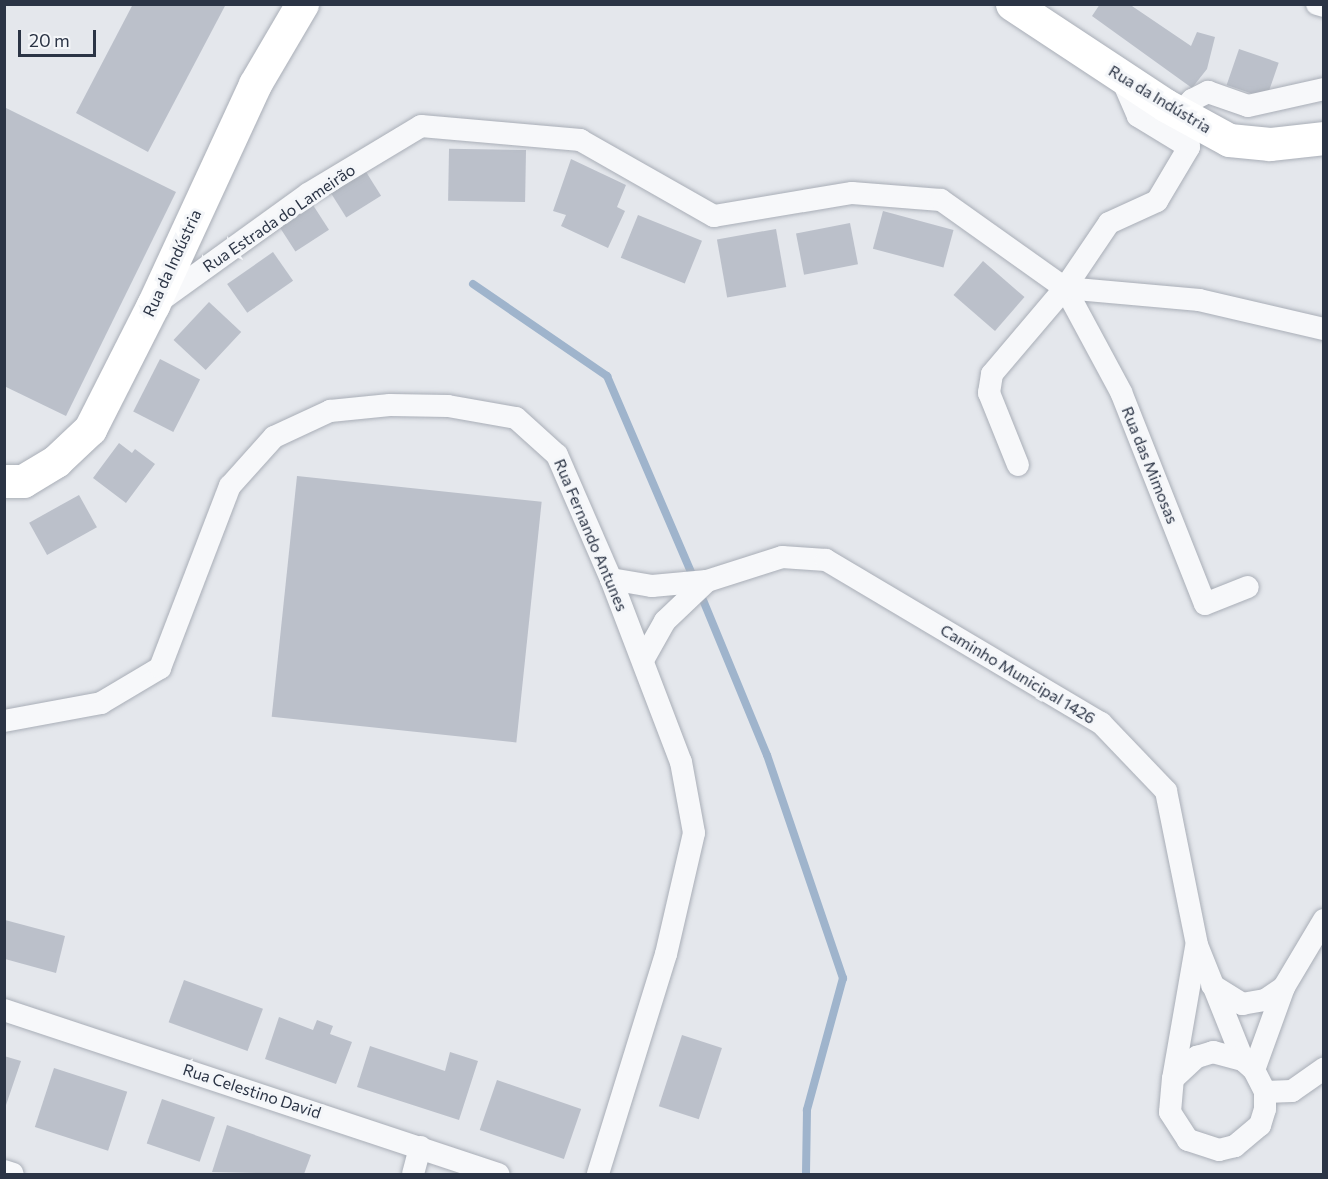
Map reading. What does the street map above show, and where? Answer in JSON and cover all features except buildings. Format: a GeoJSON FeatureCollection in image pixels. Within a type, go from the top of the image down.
{"type":"FeatureCollection","features":[{"type":"Feature","properties":{"kind":"street","name":"Rua da Indústria"},"geometry":{"type":"LineString","coordinates":[[4,481],[22,481],[56,461],[90,429],[153,305],[255,84],[302,4]]}},
{"type":"Feature","properties":{"kind":"street","name":"Rua da Indústria"},"geometry":{"type":"LineString","coordinates":[[1012,4],[1121,77],[1229,140],[1270,144],[1323,138]]}},
{"type":"Feature","properties":{"kind":"street"},"geometry":{"type":"LineString","coordinates":[[1317,4],[1323,6]]}},
{"type":"Feature","properties":{"kind":"street"},"geometry":{"type":"LineString","coordinates":[[1017,465],[989,393],[992,374],[1065,288],[1109,223],[1157,201],[1189,147],[1138,116],[1121,77]]}},
{"type":"Feature","properties":{"kind":"street"},"geometry":{"type":"LineString","coordinates":[[1180,113],[1192,100],[1208,92],[1248,106],[1323,89]]}},
{"type":"Feature","properties":{"kind":"street","name":"Rua Estrada do Lameirão"},"geometry":{"type":"LineString","coordinates":[[153,305],[308,194],[421,126],[580,140],[714,216],[852,193],[941,200],[1065,288]]}},
{"type":"Feature","properties":{"kind":"street"},"geometry":{"type":"LineString","coordinates":[[1065,288],[1199,300],[1323,329]]}},
{"type":"Feature","properties":{"kind":"street","name":"Rua das Mimosas"},"geometry":{"type":"LineString","coordinates":[[1065,288],[1121,392],[1205,604],[1248,586]]}},
{"type":"Feature","properties":{"kind":"street","name":"Rua Fernando Antunes"},"geometry":{"type":"LineString","coordinates":[[4,721],[101,703],[160,668],[230,486],[274,437],[330,411],[390,405],[448,406],[516,418],[557,454],[611,579],[681,762],[694,833],[666,954],[598,1174]]}},
{"type":"Feature","properties":{"kind":"street","name":"Caminho Municipal 1426"},"geometry":{"type":"LineString","coordinates":[[611,579],[652,586],[707,581],[782,557],[826,560],[1101,723],[1166,791],[1197,945],[1212,985],[1249,1065]]}},
{"type":"Feature","properties":{"kind":"street","name":"Caminho Municipal 1426"},"geometry":{"type":"LineString","coordinates":[[643,660],[665,621],[707,581]]}},
{"type":"Feature","properties":{"kind":"street"},"geometry":{"type":"LineString","coordinates":[[1249,1065],[1284,987],[1323,920]]}},
{"type":"Feature","properties":{"kind":"street","name":"Caminho Municipal 1426"},"geometry":{"type":"LineString","coordinates":[[1173,1079],[1197,945]]}},
{"type":"Feature","properties":{"kind":"street"},"geometry":{"type":"LineString","coordinates":[[1212,985],[1242,1004],[1265,1000],[1284,987]]}},
{"type":"Feature","properties":{"kind":"street","name":"Rua Celestino David"},"geometry":{"type":"LineString","coordinates":[[4,1010],[498,1174]]}},
{"type":"Feature","properties":{"kind":"street"},"geometry":{"type":"LineString","coordinates":[[1213,1052],[1249,1065],[1265,1092],[1265,1109],[1250,1138],[1235,1146],[1202,1148],[1176,1128],[1170,1112],[1173,1079],[1197,1057],[1213,1052]]}},
{"type":"Feature","properties":{"kind":"street"},"geometry":{"type":"LineString","coordinates":[[1265,1092],[1292,1090],[1323,1069]]}},
{"type":"Feature","properties":{"kind":"street"},"geometry":{"type":"LineString","coordinates":[[413,1174],[420,1147]]}},
{"type":"Feature","properties":{"kind":"street"},"geometry":{"type":"LineString","coordinates":[[4,1171],[13,1174]]}},
{"type":"Feature","properties":{"kind":"waterway"},"geometry":{"type":"LineString","coordinates":[[473,284],[607,376],[692,574]]}},
{"type":"Feature","properties":{"kind":"waterway"},"geometry":{"type":"LineString","coordinates":[[703,600],[767,755],[843,978],[807,1110],[806,1174]]}}]}
